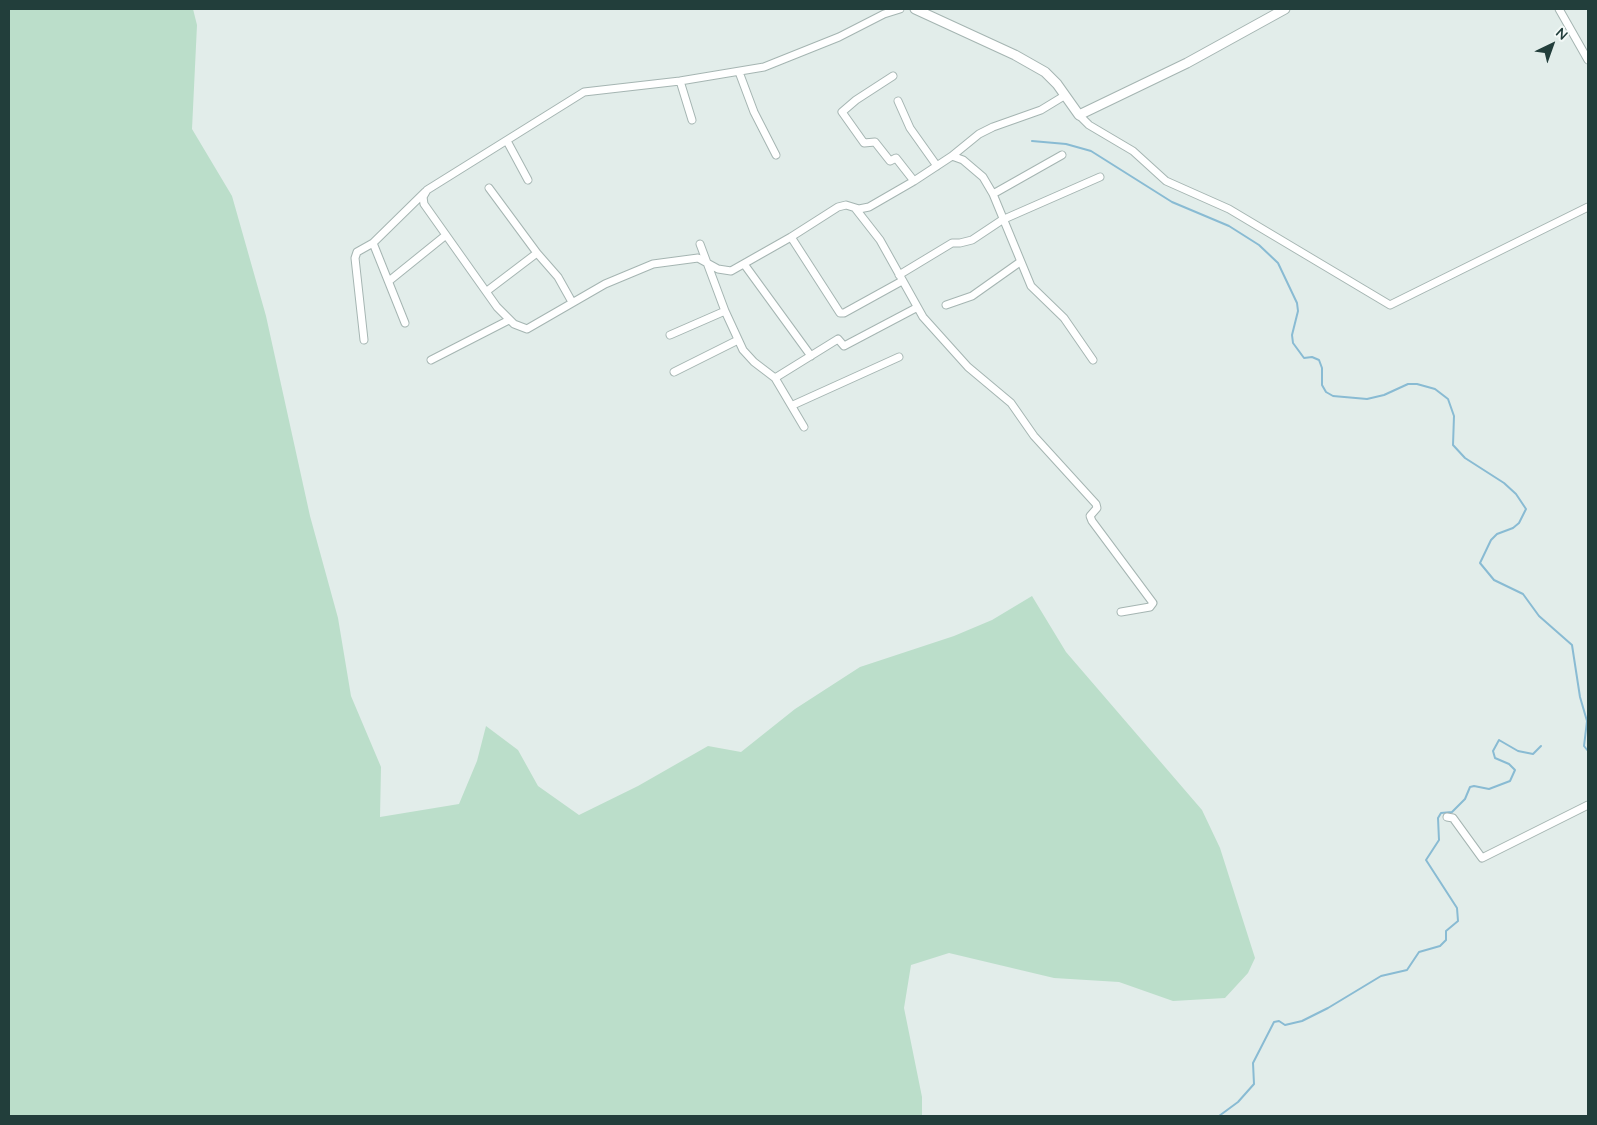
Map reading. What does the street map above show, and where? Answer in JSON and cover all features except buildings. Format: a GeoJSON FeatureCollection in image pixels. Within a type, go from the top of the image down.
{"type":"FeatureCollection","features":[{"type":"Feature","properties":{"kind":"street"},"geometry":{"type":"LineString","coordinates":[[364,340],[355,258],[356,252],[373,243],[427,190],[584,92],[739,72],[783,61],[900,9]]}},
{"type":"Feature","properties":{"kind":"street"},"geometry":{"type":"LineString","coordinates":[[915,9],[1015,55],[1045,72],[1057,84],[1079,115],[1089,124],[1133,151],[1166,181],[1230,209],[1390,305],[1588,207]]}},
{"type":"Feature","properties":{"kind":"street"},"geometry":{"type":"LineString","coordinates":[[1079,115],[1187,63],[1285,9]]}},
{"type":"Feature","properties":{"kind":"street"},"geometry":{"type":"LineString","coordinates":[[1559,9],[1588,60]]}},
{"type":"Feature","properties":{"kind":"street"},"geometry":{"type":"LineString","coordinates":[[739,72],[748,99],[776,155]]}},
{"type":"Feature","properties":{"kind":"street"},"geometry":{"type":"LineString","coordinates":[[893,76],[856,100],[842,112],[864,143],[875,142],[890,161],[896,158],[914,181]]}},
{"type":"Feature","properties":{"kind":"street"},"geometry":{"type":"LineString","coordinates":[[680,81],[692,120]]}},
{"type":"Feature","properties":{"kind":"street"},"geometry":{"type":"LineString","coordinates":[[427,190],[423,197],[424,204],[487,290],[497,307],[519,328],[527,329],[572,302],[625,274],[653,264],[695,258],[725,272],[744,264],[838,207],[846,205],[855,208],[869,207],[937,166],[979,134],[993,126],[1041,110],[1064,96]]}},
{"type":"Feature","properties":{"kind":"street"},"geometry":{"type":"LineString","coordinates":[[898,101],[910,128],[937,166]]}},
{"type":"Feature","properties":{"kind":"street"},"geometry":{"type":"LineString","coordinates":[[507,141],[528,180]]}},
{"type":"Feature","properties":{"kind":"street"},"geometry":{"type":"LineString","coordinates":[[993,194],[1062,155]]}},
{"type":"Feature","properties":{"kind":"street"},"geometry":{"type":"LineString","coordinates":[[952,156],[963,160],[976,169],[993,194],[1002,220],[1031,286],[1064,318],[1093,360]]}},
{"type":"Feature","properties":{"kind":"street"},"geometry":{"type":"LineString","coordinates":[[791,237],[835,311],[844,313],[901,278],[952,243],[960,244],[972,240],[1002,220],[1100,177]]}},
{"type":"Feature","properties":{"kind":"street"},"geometry":{"type":"LineString","coordinates":[[489,188],[537,253],[558,277],[572,302]]}},
{"type":"Feature","properties":{"kind":"street"},"geometry":{"type":"LineString","coordinates":[[855,208],[880,240],[916,308],[968,367],[1011,403],[1034,436],[1096,504],[1097,508],[1090,516],[1092,521],[1153,603],[1150,606],[1121,612]]}},
{"type":"Feature","properties":{"kind":"street"},"geometry":{"type":"LineString","coordinates":[[390,281],[446,235]]}},
{"type":"Feature","properties":{"kind":"street"},"geometry":{"type":"LineString","coordinates":[[373,243],[390,281],[405,323]]}},
{"type":"Feature","properties":{"kind":"street"},"geometry":{"type":"LineString","coordinates":[[700,244],[738,340],[748,357],[775,378],[793,405],[804,427]]}},
{"type":"Feature","properties":{"kind":"street"},"geometry":{"type":"LineString","coordinates":[[487,290],[537,253]]}},
{"type":"Feature","properties":{"kind":"street"},"geometry":{"type":"LineString","coordinates":[[946,305],[972,296],[1020,262]]}},
{"type":"Feature","properties":{"kind":"street"},"geometry":{"type":"LineString","coordinates":[[744,264],[811,356]]}},
{"type":"Feature","properties":{"kind":"street"},"geometry":{"type":"LineString","coordinates":[[775,378],[838,339],[844,346],[916,308]]}},
{"type":"Feature","properties":{"kind":"street"},"geometry":{"type":"LineString","coordinates":[[670,335],[725,311]]}},
{"type":"Feature","properties":{"kind":"street"},"geometry":{"type":"LineString","coordinates":[[430,360],[509,320]]}},
{"type":"Feature","properties":{"kind":"street"},"geometry":{"type":"LineString","coordinates":[[674,372],[738,340]]}},
{"type":"Feature","properties":{"kind":"street"},"geometry":{"type":"LineString","coordinates":[[793,405],[899,357]]}},
{"type":"Feature","properties":{"kind":"street"},"geometry":{"type":"LineString","coordinates":[[1447,817],[1453,818],[1482,858],[1588,805]]}},
{"type":"Feature","properties":{"kind":"green space"},"geometry":{"type":"Polygon","coordinates":[[[9,9],[193,9],[197,25],[192,129],[232,196],[266,316],[310,516],[338,618],[351,696],[381,767],[380,817],[459,804],[477,761],[486,726],[518,750],[538,786],[579,815],[638,786],[708,746],[741,752],[795,709],[860,667],[954,636],[992,620],[1032,596],[1066,652],[1202,810],[1220,848],[1255,958],[1248,973],[1225,998],[1173,1001],[1119,982],[1054,978],[949,953],[911,965],[904,1008],[922,1097],[922,1116],[9,1116],[9,9]]]}},
{"type":"Feature","properties":{"kind":"waterway"},"geometry":{"type":"LineString","coordinates":[[1032,141],[1066,144],[1091,151],[1172,202],[1229,226],[1259,245],[1278,263],[1297,303],[1298,311],[1292,335],[1293,343],[1304,358],[1312,357],[1319,360],[1322,368],[1322,385],[1326,392],[1333,396],[1367,399],[1384,395],[1408,384],[1417,384],[1435,389],[1448,399],[1454,416],[1453,445],[1465,458],[1504,483],[1516,494],[1526,509],[1519,523],[1513,528],[1497,534],[1491,540],[1480,563],[1494,580],[1523,594],[1539,616],[1572,645],[1580,697],[1587,721],[1584,746],[1588,751]]}},
{"type":"Feature","properties":{"kind":"waterway"},"geometry":{"type":"LineString","coordinates":[[1219,1116],[1238,1102],[1254,1084],[1253,1063],[1274,1022],[1279,1021],[1285,1025],[1302,1021],[1328,1008],[1381,976],[1407,970],[1419,952],[1440,946],[1446,940],[1446,931],[1458,921],[1457,908],[1426,860],[1439,840],[1438,818],[1441,813],[1452,812],[1465,799],[1470,787],[1489,789],[1510,781],[1515,770],[1509,764],[1495,758],[1493,751],[1499,740],[1518,751],[1533,754],[1541,746]]}}]}
